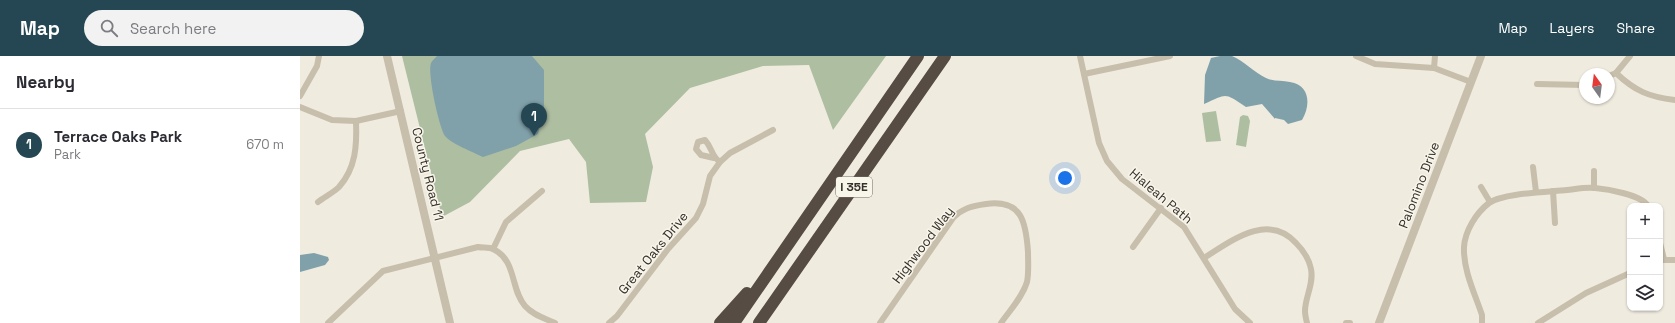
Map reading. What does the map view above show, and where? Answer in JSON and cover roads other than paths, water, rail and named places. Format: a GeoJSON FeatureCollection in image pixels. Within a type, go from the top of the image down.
{"type":"FeatureCollection","features":[{"type":"Feature","properties":{"kind":"highway","name":"I 35E"},"geometry":{"type":"LineString","coordinates":[[734,323],[918,56]]}},
{"type":"Feature","properties":{"kind":"highway","name":"I 35E"},"geometry":{"type":"LineString","coordinates":[[761,321],[945,56]]}},
{"type":"Feature","properties":{"kind":"highway"},"geometry":{"type":"LineString","coordinates":[[720,323],[777,260]]}},
{"type":"Feature","properties":{"kind":"street"},"geometry":{"type":"LineString","coordinates":[[300,96],[317,66],[319,56]]}},
{"type":"Feature","properties":{"kind":"street","name":"County Road 11"},"geometry":{"type":"LineString","coordinates":[[387,56],[436,257],[444,298]]}},
{"type":"Feature","properties":{"kind":"street","name":"Hialeah Path"},"geometry":{"type":"LineString","coordinates":[[1080,56],[1099,143],[1107,161],[1122,179],[1184,227],[1235,309],[1250,323]]}},
{"type":"Feature","properties":{"kind":"street"},"geometry":{"type":"LineString","coordinates":[[1084,74],[1167,56]]}},
{"type":"Feature","properties":{"kind":"street"},"geometry":{"type":"LineString","coordinates":[[1356,56],[1375,64],[1434,68],[1471,82]]}},
{"type":"Feature","properties":{"kind":"street"},"geometry":{"type":"LineString","coordinates":[[1434,68],[1435,56]]}},
{"type":"Feature","properties":{"kind":"street","name":"Palomino Drive"},"geometry":{"type":"LineString","coordinates":[[1378,323],[1481,56]]}},
{"type":"Feature","properties":{"kind":"street"},"geometry":{"type":"LineString","coordinates":[[1630,56],[1616,73],[1629,85],[1647,95],[1675,100]]}},
{"type":"Feature","properties":{"kind":"street"},"geometry":{"type":"LineString","coordinates":[[1537,84],[1579,85]]}},
{"type":"Feature","properties":{"kind":"street"},"geometry":{"type":"LineString","coordinates":[[300,108],[332,120],[356,121],[401,111]]}},
{"type":"Feature","properties":{"kind":"street"},"geometry":{"type":"LineString","coordinates":[[318,202],[338,187],[350,169],[357,147],[356,121]]}},
{"type":"Feature","properties":{"kind":"street","name":"Great Oaks Drive"},"geometry":{"type":"LineString","coordinates":[[609,323],[617,316],[668,250],[696,218],[703,204],[710,176],[720,162],[730,153],[773,130]]}},
{"type":"Feature","properties":{"kind":"street"},"geometry":{"type":"LineString","coordinates":[[714,158],[720,162]]}},
{"type":"Feature","properties":{"kind":"street"},"geometry":{"type":"LineString","coordinates":[[1533,167],[1536,192]]}},
{"type":"Feature","properties":{"kind":"street"},"geometry":{"type":"LineString","coordinates":[[1594,171],[1594,188]]}},
{"type":"Feature","properties":{"kind":"street"},"geometry":{"type":"LineString","coordinates":[[1481,187],[1490,202]]}},
{"type":"Feature","properties":{"kind":"street"},"geometry":{"type":"LineString","coordinates":[[1482,323],[1482,315],[1466,266],[1464,248],[1467,234],[1472,222],[1490,202],[1508,196],[1536,192],[1594,188],[1636,197],[1647,203]]}},
{"type":"Feature","properties":{"kind":"street"},"geometry":{"type":"LineString","coordinates":[[493,249],[506,222],[542,191]]}},
{"type":"Feature","properties":{"kind":"street"},"geometry":{"type":"LineString","coordinates":[[1553,191],[1555,224]]}},
{"type":"Feature","properties":{"kind":"street","name":"Highwood Way"},"geometry":{"type":"LineString","coordinates":[[880,323],[953,218],[960,211],[968,207],[997,203],[1008,206],[1018,213],[1023,221],[1027,230],[1029,268],[1027,282],[1022,296],[1001,323]]}},
{"type":"Feature","properties":{"kind":"street"},"geometry":{"type":"LineString","coordinates":[[1132,247],[1161,208]]}},
{"type":"Feature","properties":{"kind":"street"},"geometry":{"type":"LineString","coordinates":[[1204,258],[1241,235],[1253,230],[1273,230],[1292,238],[1305,252],[1311,269],[1312,284],[1305,310],[1307,323]]}},
{"type":"Feature","properties":{"kind":"street"},"geometry":{"type":"LineString","coordinates":[[328,323],[383,271],[478,247],[493,249],[508,261],[519,296],[525,306],[532,313],[554,323]]}},
{"type":"Feature","properties":{"kind":"street"},"geometry":{"type":"LineString","coordinates":[[1663,259],[1675,260]]}},
{"type":"Feature","properties":{"kind":"street"},"geometry":{"type":"LineString","coordinates":[[1538,323],[1586,293],[1627,274]]}},
{"type":"Feature","properties":{"kind":"street"},"geometry":{"type":"LineString","coordinates":[[444,298],[450,323]]}},
{"type":"Feature","properties":{"kind":"street"},"geometry":{"type":"LineString","coordinates":[[444,298],[454,323]]}},
{"type":"Feature","properties":{"kind":"water"},"geometry":{"type":"Polygon","coordinates":[[[437,56],[532,56],[544,70],[544,109],[538,134],[516,146],[483,157],[457,145],[448,139],[443,131],[434,100],[430,69],[431,63],[437,56]]]}},
{"type":"Feature","properties":{"kind":"water"},"geometry":{"type":"Polygon","coordinates":[[[1232,56],[1266,78],[1290,82],[1302,87],[1307,96],[1307,108],[1302,120],[1288,124],[1284,120],[1275,119],[1262,104],[1246,107],[1225,96],[1204,104],[1205,75],[1211,58],[1232,56]]]}},
{"type":"Feature","properties":{"kind":"water"},"geometry":{"type":"Polygon","coordinates":[[[314,253],[328,257],[329,260],[325,265],[300,272],[300,255],[314,253]]]}},
{"type":"Feature","properties":{"kind":"place","name":"Terrace Oaks Park"},"geometry":{"type":"Point","coordinates":[534,136]}}]}
